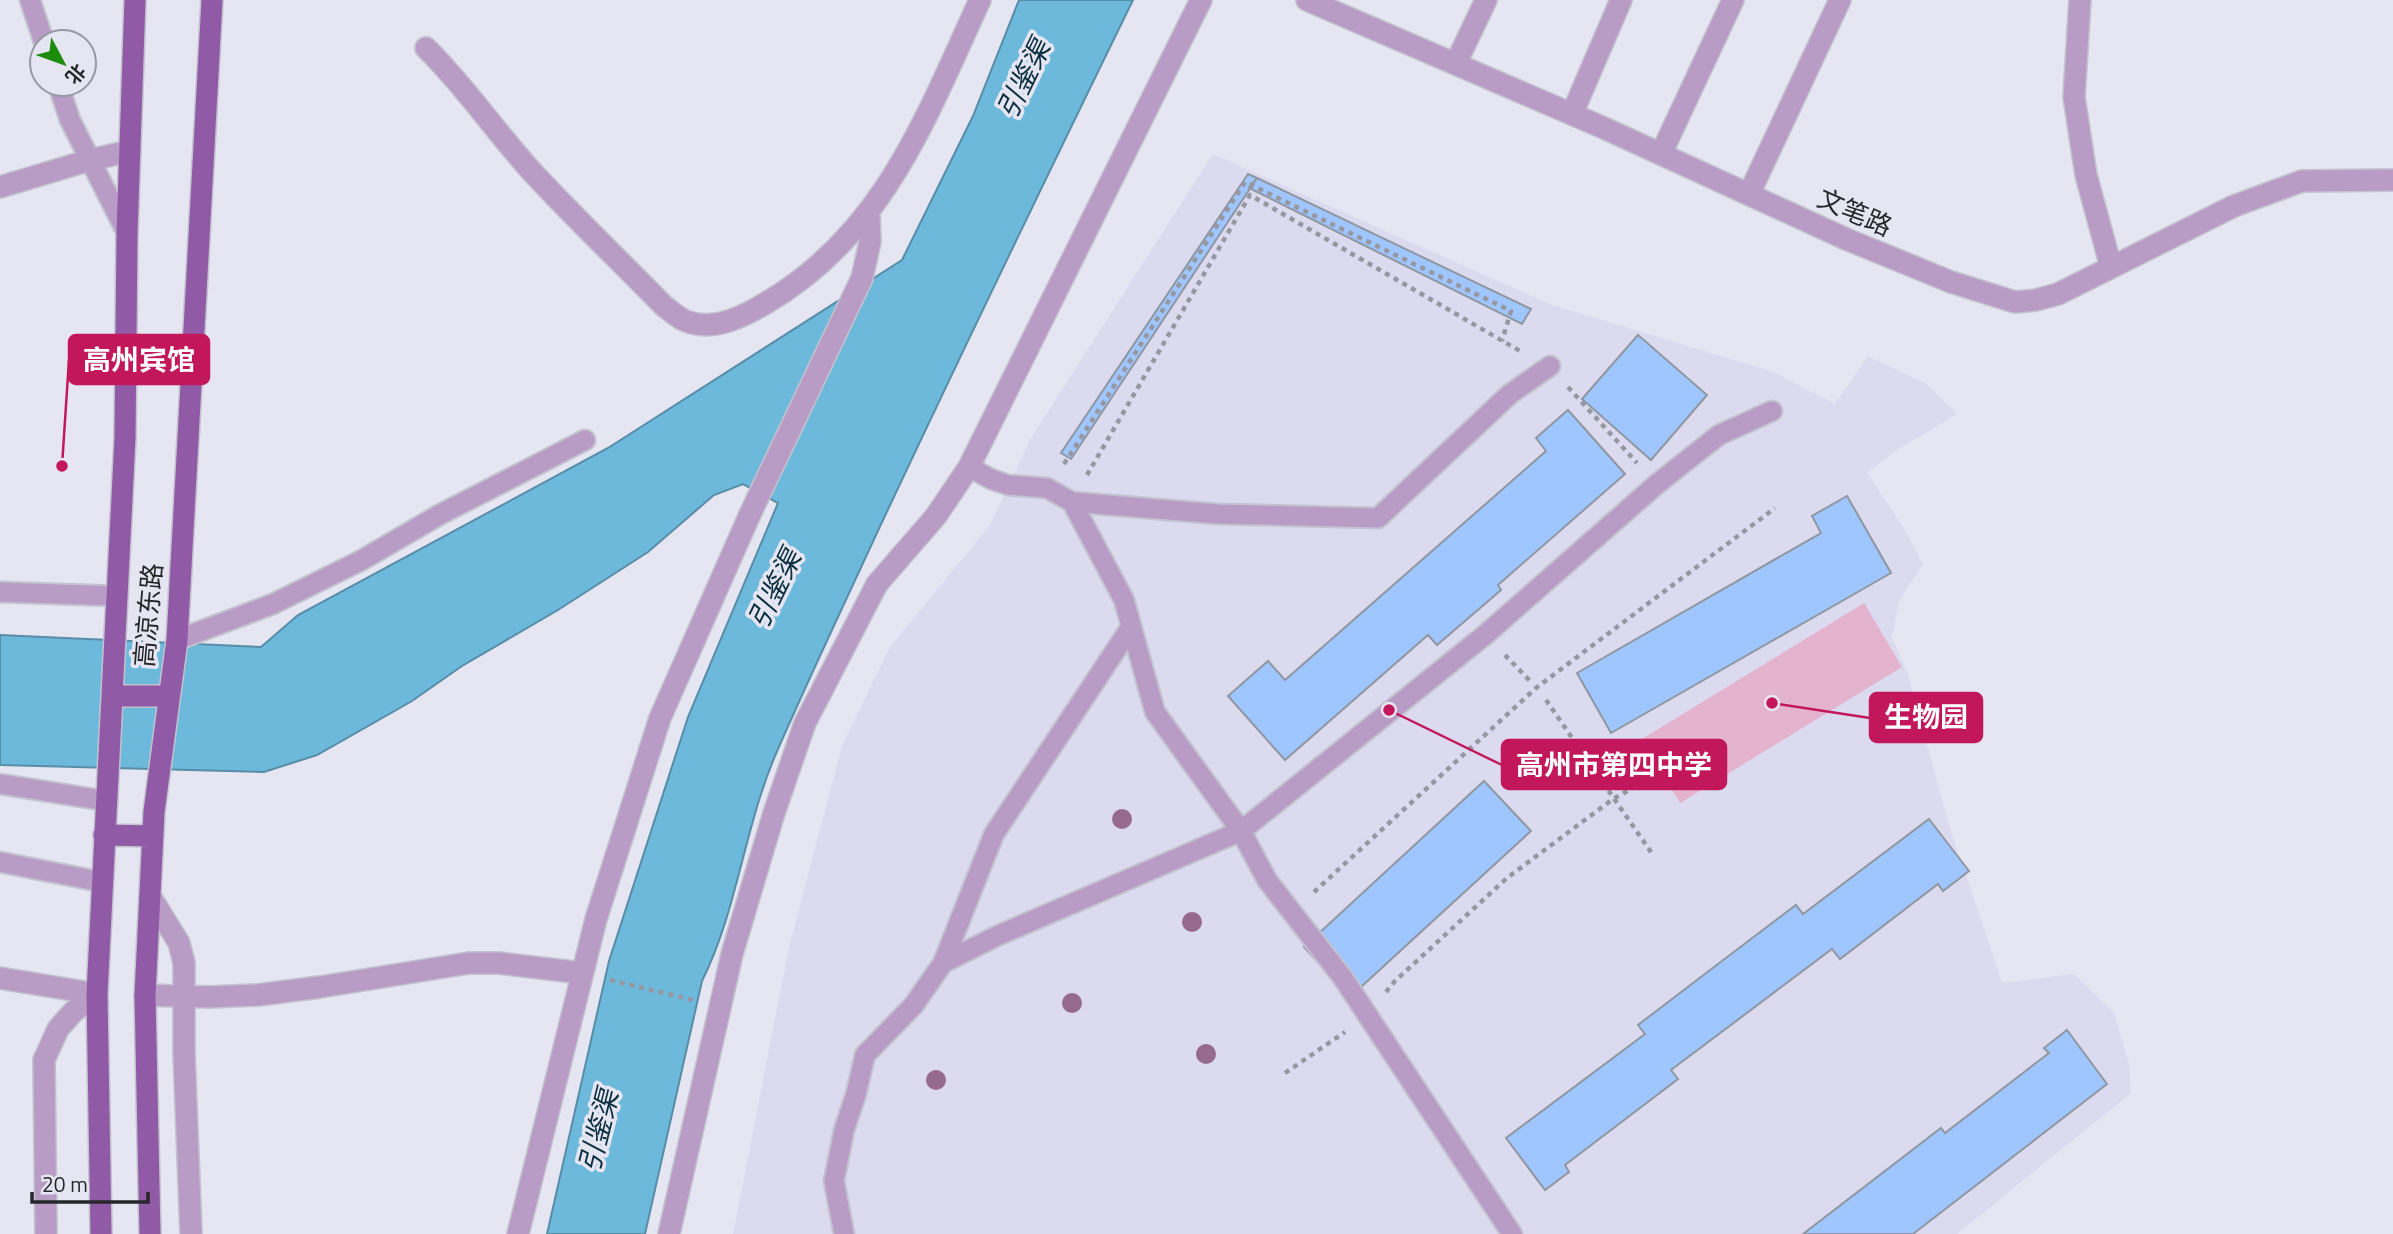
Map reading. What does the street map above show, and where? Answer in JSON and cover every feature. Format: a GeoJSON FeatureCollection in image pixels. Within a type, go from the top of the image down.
{"type":"FeatureCollection","features":[{"type":"Feature","properties":{"kind":"main road","name":"高凉东路"},"geometry":{"type":"LineString","coordinates":[[101,1234],[97,994],[125,438],[127,233],[135,0]]}},
{"type":"Feature","properties":{"kind":"main road","name":"高凉东路"},"geometry":{"type":"LineString","coordinates":[[150,1234],[145,995],[153,836],[177,640],[212,0]]}},
{"type":"Feature","properties":{"kind":"main road"},"geometry":{"type":"LineString","coordinates":[[112,696],[169,696]]}},
{"type":"Feature","properties":{"kind":"main road"},"geometry":{"type":"LineString","coordinates":[[104,835],[153,836]]}},
{"type":"Feature","properties":{"kind":"street"},"geometry":{"type":"LineString","coordinates":[[426,48],[454,75],[494,128],[536,175],[664,306],[684,320],[701,325],[719,324],[761,306],[794,287],[819,266],[869,213],[910,150],[980,0]]}},
{"type":"Feature","properties":{"kind":"street"},"geometry":{"type":"LineString","coordinates":[[668,1234],[732,954],[774,813],[805,723],[877,584],[936,516],[969,467],[1201,0]]}},
{"type":"Feature","properties":{"kind":"street","name":"文笔路"},"geometry":{"type":"LineString","coordinates":[[1307,0],[1572,114],[1857,244],[1951,282],[2015,302],[2058,294],[2234,206],[2302,181],[2393,180]]}},
{"type":"Feature","properties":{"kind":"street"},"geometry":{"type":"LineString","coordinates":[[1456,63],[1486,0]]}},
{"type":"Feature","properties":{"kind":"street"},"geometry":{"type":"LineString","coordinates":[[1572,114],[1621,0]]}},
{"type":"Feature","properties":{"kind":"street"},"geometry":{"type":"LineString","coordinates":[[1661,154],[1733,0]]}},
{"type":"Feature","properties":{"kind":"street"},"geometry":{"type":"LineString","coordinates":[[1749,194],[1840,0]]}},
{"type":"Feature","properties":{"kind":"street"},"geometry":{"type":"LineString","coordinates":[[2081,0],[2074,97],[2086,175],[2111,267]]}},
{"type":"Feature","properties":{"kind":"street"},"geometry":{"type":"LineString","coordinates":[[0,187],[130,151]]}},
{"type":"Feature","properties":{"kind":"street"},"geometry":{"type":"LineString","coordinates":[[518,1234],[591,975],[596,919],[660,718],[751,512],[862,278],[870,242],[869,213]]}},
{"type":"Feature","properties":{"kind":"street"},"geometry":{"type":"LineString","coordinates":[[150,896],[182,952],[191,1234]]}},
{"type":"Feature","properties":{"kind":"street"},"geometry":{"type":"LineString","coordinates":[[145,995],[211,997],[271,993],[469,963],[499,963],[591,975]]}},
{"type":"Feature","properties":{"kind":"street"},"geometry":{"type":"LineString","coordinates":[[0,978],[97,994]]}},
{"type":"Feature","properties":{"kind":"street"},"geometry":{"type":"LineString","coordinates":[[46,1234],[44,1060],[58,1029],[73,1012],[97,994]]}},
{"type":"Feature","properties":{"kind":"lane"},"geometry":{"type":"LineString","coordinates":[[30,0],[39,28]]}},
{"type":"Feature","properties":{"kind":"lane"},"geometry":{"type":"LineString","coordinates":[[63,98],[70,120],[127,233]]}},
{"type":"Feature","properties":{"kind":"lane"},"geometry":{"type":"LineString","coordinates":[[969,467],[990,479],[1008,485],[1050,490],[1072,502],[1218,514],[1378,519],[1510,394],[1550,366]]}},
{"type":"Feature","properties":{"kind":"lane"},"geometry":{"type":"LineString","coordinates":[[943,963],[999,935],[1241,831],[1485,635],[1657,484],[1718,435],[1772,411]]}},
{"type":"Feature","properties":{"kind":"lane"},"geometry":{"type":"LineString","coordinates":[[177,640],[273,604],[362,560],[439,515],[585,440]]}},
{"type":"Feature","properties":{"kind":"lane"},"geometry":{"type":"LineString","coordinates":[[1072,502],[1124,600],[1155,712],[1241,831],[1266,880],[1343,978],[1512,1234]]}},
{"type":"Feature","properties":{"kind":"lane"},"geometry":{"type":"LineString","coordinates":[[0,592],[117,596]]}},
{"type":"Feature","properties":{"kind":"lane"},"geometry":{"type":"LineString","coordinates":[[844,1234],[834,1181],[844,1130],[865,1055],[913,1006],[943,963],[994,834],[1131,628]]}},
{"type":"Feature","properties":{"kind":"lane"},"geometry":{"type":"LineString","coordinates":[[0,784],[107,801]]}},
{"type":"Feature","properties":{"kind":"lane"},"geometry":{"type":"LineString","coordinates":[[0,862],[102,882]]}},
{"type":"Feature","properties":{"kind":"path"},"geometry":{"type":"LineString","coordinates":[[1050,490],[1073,446],[1245,182],[1511,310],[1502,341]]}},
{"type":"Feature","properties":{"kind":"path"},"geometry":{"type":"LineString","coordinates":[[1072,502],[1250,195],[1550,366]]}},
{"type":"Feature","properties":{"kind":"path"},"geometry":{"type":"LineString","coordinates":[[1576,397],[1657,484]]}},
{"type":"Feature","properties":{"kind":"path"},"geometry":{"type":"LineString","coordinates":[[1310,896],[1536,688],[1775,508]]}},
{"type":"Feature","properties":{"kind":"path"},"geometry":{"type":"LineString","coordinates":[[1546,700],[1653,855]]}},
{"type":"Feature","properties":{"kind":"path"},"geometry":{"type":"LineString","coordinates":[[1285,1073],[1368,1015],[1395,981],[1507,878],[1613,799],[1662,772]]}},
{"type":"Feature","properties":{"kind":"path"},"geometry":{"type":"LineString","coordinates":[[591,975],[700,1002]]}},
{"type":"Feature","properties":{"kind":"shaded area"},"geometry":{"type":"Polygon","coordinates":[[[1213,154],[1552,305],[1774,372],[1835,404],[1868,356],[1927,384],[1957,414],[1894,452],[1867,473],[1903,527],[1923,564],[1899,601],[1892,637],[1908,674],[1948,822],[2002,983],[2074,974],[2114,1013],[2129,1064],[2131,1093],[1957,1234],[733,1234],[789,947],[842,746],[890,647],[990,525],[1031,438],[1213,154]]]}},
{"type":"Feature","properties":{"kind":"shaded area"},"geometry":{"type":"Polygon","coordinates":[[[1864,603],[1902,667],[1680,803],[1642,739],[1864,603]]]}},
{"type":"Feature","properties":{"kind":"water","name":"引鉴渠"},"geometry":{"type":"Polygon","coordinates":[[[1019,0],[1133,0],[1003,267],[775,756],[755,812],[724,927],[702,981],[645,1234],[547,1234],[609,961],[688,717],[778,503],[743,484],[714,495],[648,552],[558,610],[462,666],[412,701],[317,755],[264,772],[0,765],[0,635],[261,647],[298,615],[608,448],[902,260],[973,116],[1019,0]]]}},
{"type":"Feature","properties":{"kind":"building"},"geometry":{"type":"Polygon","coordinates":[[[1248,174],[1257,178],[1071,459],[1061,453],[1248,174]]]}},
{"type":"Feature","properties":{"kind":"building"},"geometry":{"type":"Polygon","coordinates":[[[1257,178],[1531,309],[1522,324],[1249,188],[1257,178]]]}},
{"type":"Feature","properties":{"kind":"building"},"geometry":{"type":"Polygon","coordinates":[[[1638,335],[1707,395],[1651,460],[1582,399],[1638,335]]]}},
{"type":"Feature","properties":{"kind":"building"},"geometry":{"type":"Polygon","coordinates":[[[1568,410],[1625,474],[1498,585],[1501,590],[1437,645],[1428,635],[1285,760],[1228,696],[1268,661],[1285,680],[1546,451],[1536,438],[1568,410]]]}},
{"type":"Feature","properties":{"kind":"building"},"geometry":{"type":"Polygon","coordinates":[[[1847,496],[1891,573],[1611,733],[1577,673],[1821,533],[1812,516],[1847,496]]]}},
{"type":"Feature","properties":{"kind":"building"},"geometry":{"type":"Polygon","coordinates":[[[1484,781],[1531,831],[1350,997],[1304,947],[1484,781]]]}},
{"type":"Feature","properties":{"kind":"building"},"geometry":{"type":"Polygon","coordinates":[[[1929,819],[1969,871],[1943,891],[1938,884],[1840,959],[1832,949],[1671,1070],[1678,1079],[1565,1165],[1569,1172],[1545,1190],[1506,1138],[1645,1034],[1638,1025],[1796,905],[1803,914],[1929,819]]]}},
{"type":"Feature","properties":{"kind":"building"},"geometry":{"type":"Polygon","coordinates":[[[2067,1030],[2107,1084],[1913,1234],[1803,1234],[1941,1128],[1945,1133],[2049,1053],[2044,1048],[2067,1030]]]}},
{"type":"Feature","properties":{"kind":"place","name":"高州宾馆"},"geometry":{"type":"Point","coordinates":[62,466]}},
{"type":"Feature","properties":{"kind":"place","name":"生物园"},"geometry":{"type":"Point","coordinates":[1772,703]}},
{"type":"Feature","properties":{"kind":"place","name":"高州市第四中学"},"geometry":{"type":"Point","coordinates":[1389,710]}}]}
